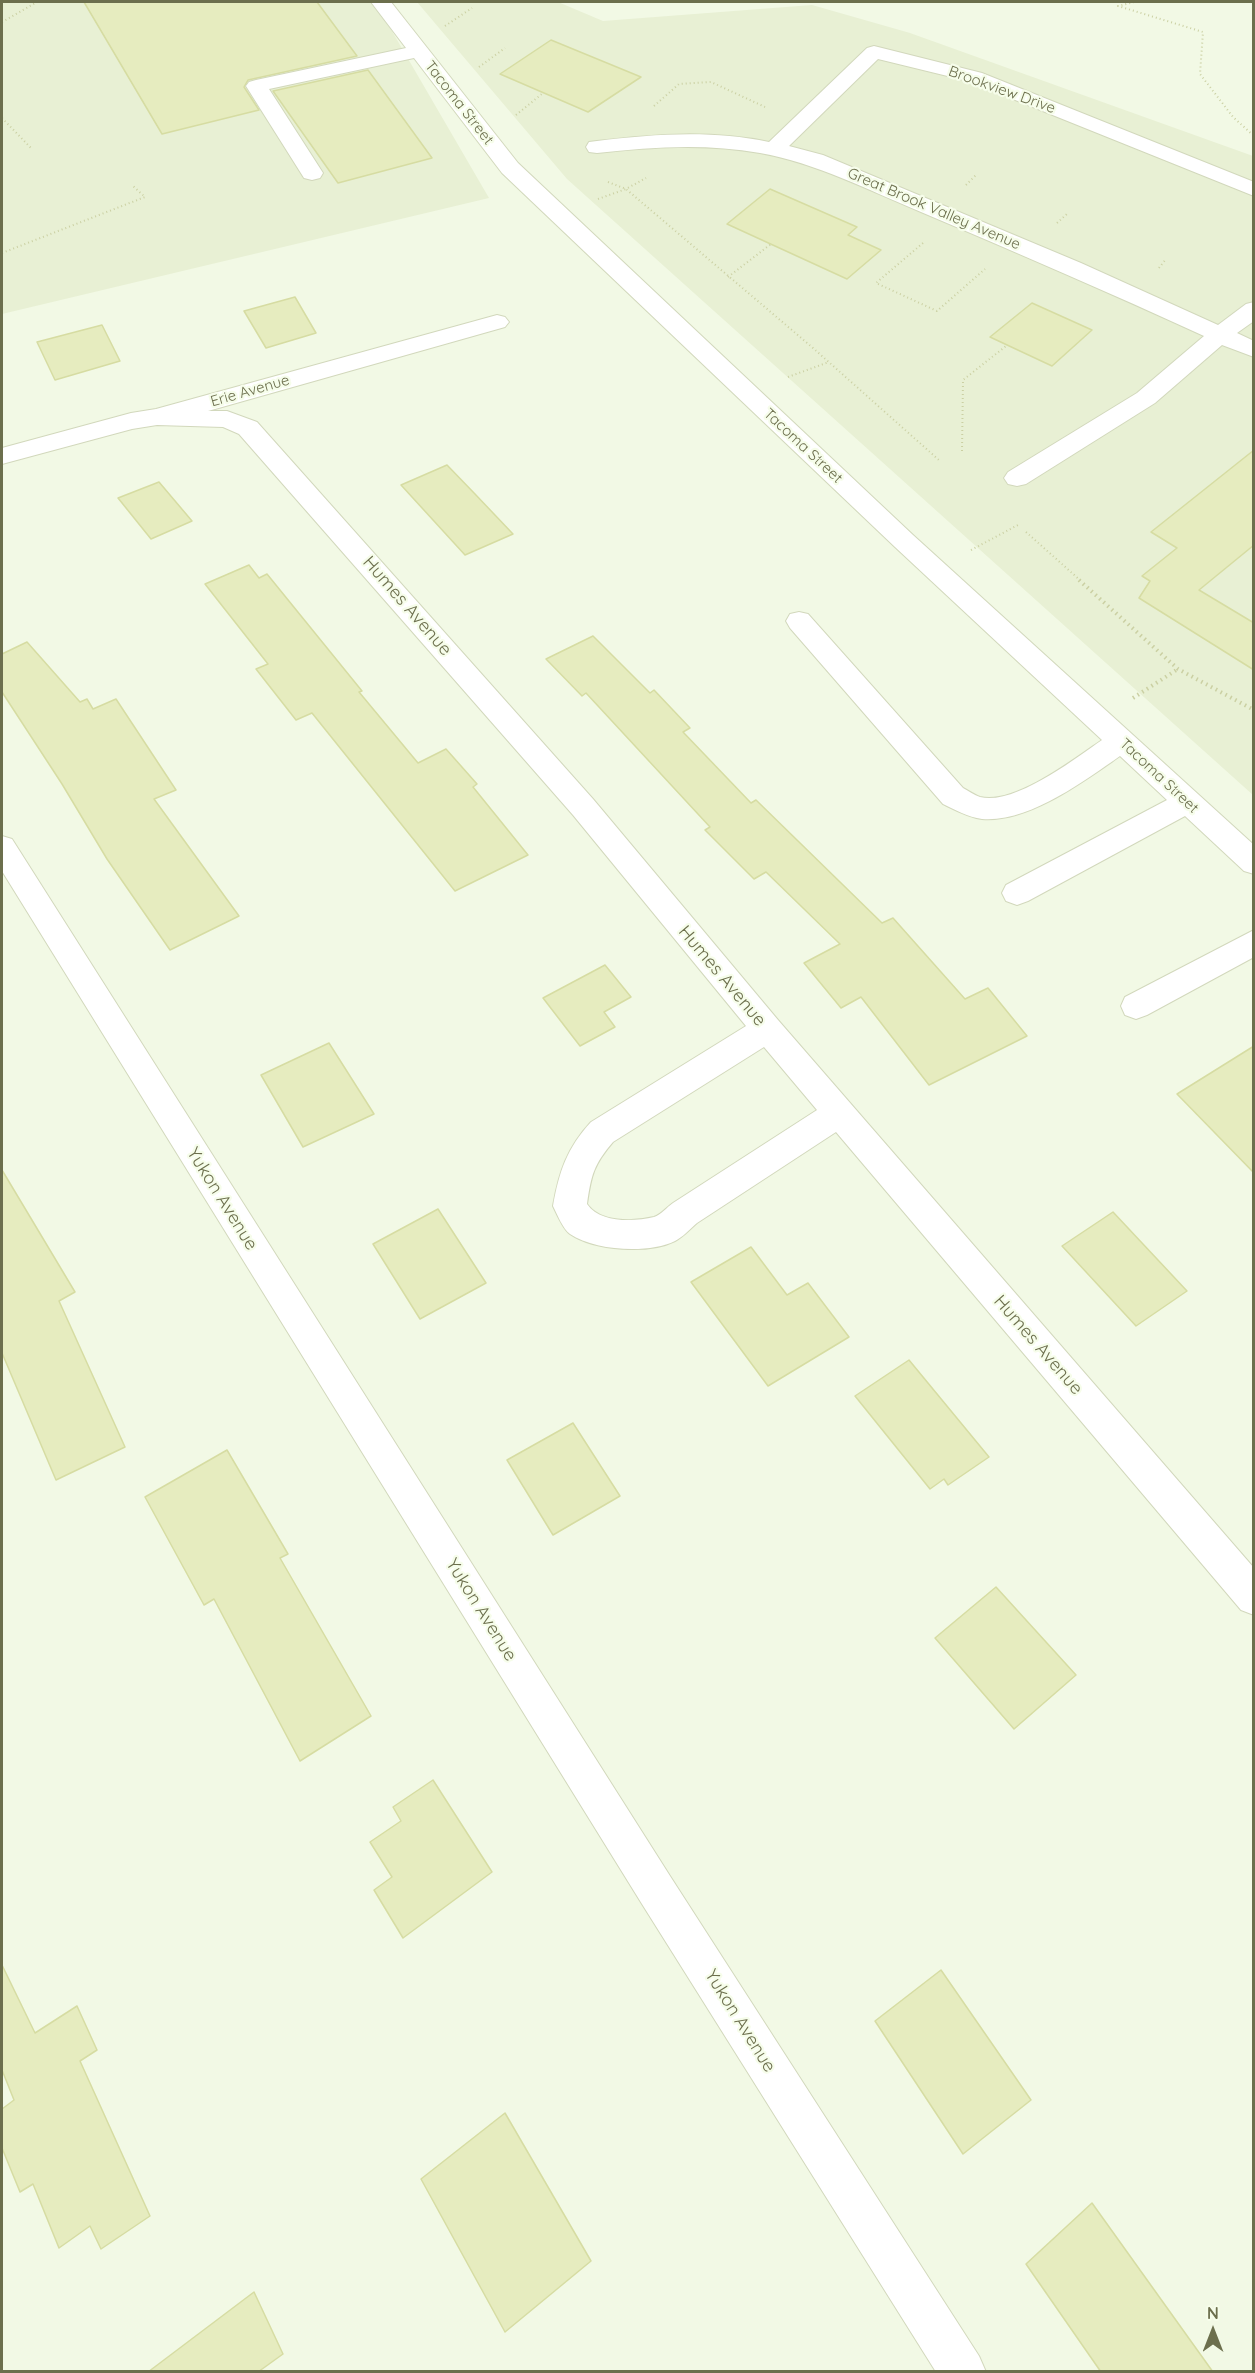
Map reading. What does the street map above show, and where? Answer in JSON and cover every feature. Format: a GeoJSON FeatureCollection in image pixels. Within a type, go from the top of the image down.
{"type":"FeatureCollection","features":[{"type":"Feature","properties":{"kind":"street","name":"Tacoma Street"},"geometry":{"type":"LineString","coordinates":[[381,2],[510,168],[904,541],[1254,863]]}},
{"type":"Feature","properties":{"kind":"street"},"geometry":{"type":"LineString","coordinates":[[312,173],[256,86],[419,51]]}},
{"type":"Feature","properties":{"kind":"street","name":"Brookview Drive"},"geometry":{"type":"LineString","coordinates":[[775,148],[874,52],[975,77],[1254,190]]}},
{"type":"Feature","properties":{"kind":"street","name":"Great Brook Valley Avenue"},"geometry":{"type":"LineString","coordinates":[[597,147],[642,141],[690,139],[736,141],[775,148],[815,160],[1073,268],[1218,336],[1254,350]]}},
{"type":"Feature","properties":{"kind":"street"},"geometry":{"type":"LineString","coordinates":[[1017,478],[1146,398],[1218,336],[1254,309]]}},
{"type":"Feature","properties":{"kind":"street","name":"Erie Avenue"},"geometry":{"type":"LineString","coordinates":[[2,456],[131,421],[157,417],[497,322]]}},
{"type":"Feature","properties":{"kind":"street","name":"Humes Avenue"},"geometry":{"type":"LineString","coordinates":[[157,417],[227,419],[248,428],[283,465],[583,807],[767,1029],[1254,1597]]}},
{"type":"Feature","properties":{"kind":"street"},"geometry":{"type":"LineString","coordinates":[[799,621],[953,796],[982,809],[1015,803],[1069,776],[1121,741]]}},
{"type":"Feature","properties":{"kind":"street"},"geometry":{"type":"LineString","coordinates":[[1017,893],[1187,802]]}},
{"type":"Feature","properties":{"kind":"street","name":"Yukon Avenue"},"geometry":{"type":"LineString","coordinates":[[2,847],[650,1880],[963,2372]]}},
{"type":"Feature","properties":{"kind":"street"},"geometry":{"type":"LineString","coordinates":[[1136,1006],[1254,942]]}},
{"type":"Feature","properties":{"kind":"street"},"geometry":{"type":"LineString","coordinates":[[767,1029],[649,1102],[596,1139],[583,1152],[576,1171],[570,1206],[581,1223],[606,1233],[635,1234],[664,1230],[839,1113]]}},
{"type":"Feature","properties":{"kind":"path"},"geometry":{"type":"LineString","coordinates":[[2,22],[37,2]]}},
{"type":"Feature","properties":{"kind":"path"},"geometry":{"type":"LineString","coordinates":[[1134,2],[1118,6],[1203,32],[1200,74],[1233,117],[1254,136]]}},
{"type":"Feature","properties":{"kind":"path"},"geometry":{"type":"LineString","coordinates":[[437,32],[471,8]]}},
{"type":"Feature","properties":{"kind":"path"},"geometry":{"type":"LineString","coordinates":[[479,67],[505,48]]}},
{"type":"Feature","properties":{"kind":"path"},"geometry":{"type":"LineString","coordinates":[[653,107],[680,84],[711,82],[748,101],[769,108]]}},
{"type":"Feature","properties":{"kind":"path"},"geometry":{"type":"LineString","coordinates":[[508,121],[543,93]]}},
{"type":"Feature","properties":{"kind":"path"},"geometry":{"type":"LineString","coordinates":[[2,118],[31,148]]}},
{"type":"Feature","properties":{"kind":"path"},"geometry":{"type":"LineString","coordinates":[[595,200],[626,189],[653,174]]}},
{"type":"Feature","properties":{"kind":"path"},"geometry":{"type":"LineString","coordinates":[[606,181],[626,189],[940,461]]}},
{"type":"Feature","properties":{"kind":"path"},"geometry":{"type":"LineString","coordinates":[[2,253],[145,197],[134,186]]}},
{"type":"Feature","properties":{"kind":"path"},"geometry":{"type":"LineString","coordinates":[[927,240],[876,283],[937,311],[988,267]]}},
{"type":"Feature","properties":{"kind":"path"},"geometry":{"type":"LineString","coordinates":[[728,278],[771,244]]}},
{"type":"Feature","properties":{"kind":"path"},"geometry":{"type":"LineString","coordinates":[[962,451],[963,380],[1006,346]]}},
{"type":"Feature","properties":{"kind":"path"},"geometry":{"type":"LineString","coordinates":[[786,378],[828,362]]}},
{"type":"Feature","properties":{"kind":"path"},"geometry":{"type":"LineString","coordinates":[[965,553],[1018,525]]}},
{"type":"Feature","properties":{"kind":"path"},"geometry":{"type":"LineString","coordinates":[[1026,532],[1178,669],[1254,710]]}},
{"type":"Feature","properties":{"kind":"path"},"geometry":{"type":"LineString","coordinates":[[1130,700],[1178,669]]}},
{"type":"Feature","properties":{"kind":"shaded area"},"geometry":{"type":"Polygon","coordinates":[[[2,2],[375,2],[489,198],[2,314],[2,2]]]}},
{"type":"Feature","properties":{"kind":"shaded area"},"geometry":{"type":"Polygon","coordinates":[[[417,2],[558,2],[603,21],[812,5],[910,33],[1253,156],[1253,795],[567,179],[417,2]]]}},
{"type":"Feature","properties":{"kind":"building"},"geometry":{"type":"Polygon","coordinates":[[[84,2],[317,2],[357,56],[248,80],[244,87],[259,110],[162,134],[84,2]]]}},
{"type":"Feature","properties":{"kind":"building"},"geometry":{"type":"Polygon","coordinates":[[[551,40],[641,77],[588,112],[500,74],[551,40]]]}},
{"type":"Feature","properties":{"kind":"building"},"geometry":{"type":"Polygon","coordinates":[[[368,70],[432,158],[338,183],[273,91],[368,70]]]}},
{"type":"Feature","properties":{"kind":"building"},"geometry":{"type":"Polygon","coordinates":[[[770,189],[857,227],[848,235],[881,250],[847,279],[727,224],[770,189]]]}},
{"type":"Feature","properties":{"kind":"building"},"geometry":{"type":"Polygon","coordinates":[[[295,297],[316,333],[266,348],[244,311],[295,297]]]}},
{"type":"Feature","properties":{"kind":"building"},"geometry":{"type":"Polygon","coordinates":[[[1032,303],[1092,330],[1052,366],[990,337],[1032,303]]]}},
{"type":"Feature","properties":{"kind":"building"},"geometry":{"type":"Polygon","coordinates":[[[102,325],[120,361],[55,380],[37,342],[102,325]]]}},
{"type":"Feature","properties":{"kind":"building"},"geometry":{"type":"Polygon","coordinates":[[[1254,450],[1254,545],[1199,590],[1254,623],[1254,670],[1139,598],[1150,581],[1142,576],[1177,548],[1151,532],[1254,450]]]}},
{"type":"Feature","properties":{"kind":"building"},"geometry":{"type":"Polygon","coordinates":[[[447,465],[513,534],[465,555],[401,485],[447,465]]]}},
{"type":"Feature","properties":{"kind":"building"},"geometry":{"type":"Polygon","coordinates":[[[159,482],[192,521],[151,539],[118,498],[159,482]]]}},
{"type":"Feature","properties":{"kind":"building"},"geometry":{"type":"Polygon","coordinates":[[[249,565],[259,578],[267,574],[418,763],[446,749],[477,784],[473,787],[528,855],[455,891],[312,713],[296,720],[256,669],[268,664],[205,584],[249,565]]]}},
{"type":"Feature","properties":{"kind":"building"},"geometry":{"type":"Polygon","coordinates":[[[593,636],[650,693],[654,690],[690,728],[683,732],[751,803],[756,800],[882,923],[893,918],[965,999],[988,988],[1027,1036],[929,1085],[861,997],[841,1008],[804,963],[840,944],[766,872],[754,879],[705,830],[710,827],[586,693],[582,696],[546,659],[593,636]]]}},
{"type":"Feature","properties":{"kind":"building"},"geometry":{"type":"Polygon","coordinates":[[[27,642],[80,702],[87,699],[93,709],[116,699],[176,790],[154,799],[239,916],[170,950],[107,859],[62,784],[2,692],[2,654],[27,642]]]}},
{"type":"Feature","properties":{"kind":"building"},"geometry":{"type":"Polygon","coordinates":[[[605,965],[631,997],[604,1012],[615,1027],[580,1046],[543,998],[605,965]]]}},
{"type":"Feature","properties":{"kind":"building"},"geometry":{"type":"Polygon","coordinates":[[[329,1043],[374,1114],[303,1147],[261,1075],[329,1043]]]}},
{"type":"Feature","properties":{"kind":"building"},"geometry":{"type":"Polygon","coordinates":[[[1254,1046],[1254,1173],[1177,1094],[1254,1046]]]}},
{"type":"Feature","properties":{"kind":"building"},"geometry":{"type":"Polygon","coordinates":[[[2,1170],[75,1292],[59,1301],[125,1447],[56,1480],[2,1353],[2,1170]]]}},
{"type":"Feature","properties":{"kind":"building"},"geometry":{"type":"Polygon","coordinates":[[[438,1209],[486,1283],[420,1319],[373,1244],[438,1209]]]}},
{"type":"Feature","properties":{"kind":"building"},"geometry":{"type":"Polygon","coordinates":[[[1113,1212],[1187,1291],[1136,1326],[1062,1246],[1113,1212]]]}},
{"type":"Feature","properties":{"kind":"building"},"geometry":{"type":"Polygon","coordinates":[[[751,1247],[787,1295],[808,1283],[849,1337],[768,1386],[691,1282],[751,1247]]]}},
{"type":"Feature","properties":{"kind":"building"},"geometry":{"type":"Polygon","coordinates":[[[909,1360],[989,1457],[948,1485],[944,1479],[930,1489],[855,1396],[909,1360]]]}},
{"type":"Feature","properties":{"kind":"building"},"geometry":{"type":"Polygon","coordinates":[[[573,1423],[620,1496],[553,1535],[507,1460],[573,1423]]]}},
{"type":"Feature","properties":{"kind":"building"},"geometry":{"type":"Polygon","coordinates":[[[227,1450],[288,1554],[280,1558],[371,1716],[300,1761],[214,1599],[204,1605],[145,1497],[227,1450]]]}},
{"type":"Feature","properties":{"kind":"building"},"geometry":{"type":"Polygon","coordinates":[[[996,1587],[1076,1675],[1014,1729],[935,1638],[996,1587]]]}},
{"type":"Feature","properties":{"kind":"building"},"geometry":{"type":"Polygon","coordinates":[[[433,1780],[492,1872],[403,1938],[374,1890],[392,1877],[370,1842],[401,1821],[393,1807],[433,1780]]]}},
{"type":"Feature","properties":{"kind":"building"},"geometry":{"type":"Polygon","coordinates":[[[2,1965],[35,2033],[77,2006],[97,2050],[80,2061],[150,2216],[101,2249],[90,2226],[59,2248],[33,2184],[20,2192],[2,2148],[2,2109],[14,2100],[2,2070],[2,1965]]]}},
{"type":"Feature","properties":{"kind":"building"},"geometry":{"type":"Polygon","coordinates":[[[941,1970],[1031,2100],[963,2154],[875,2021],[941,1970]]]}},
{"type":"Feature","properties":{"kind":"building"},"geometry":{"type":"Polygon","coordinates":[[[505,2113],[591,2261],[505,2332],[421,2179],[505,2113]]]}},
{"type":"Feature","properties":{"kind":"building"},"geometry":{"type":"Polygon","coordinates":[[[1092,2203],[1213,2372],[1101,2372],[1026,2264],[1092,2203]]]}},
{"type":"Feature","properties":{"kind":"building"},"geometry":{"type":"Polygon","coordinates":[[[254,2292],[283,2354],[258,2372],[148,2372],[254,2292]]]}}]}
